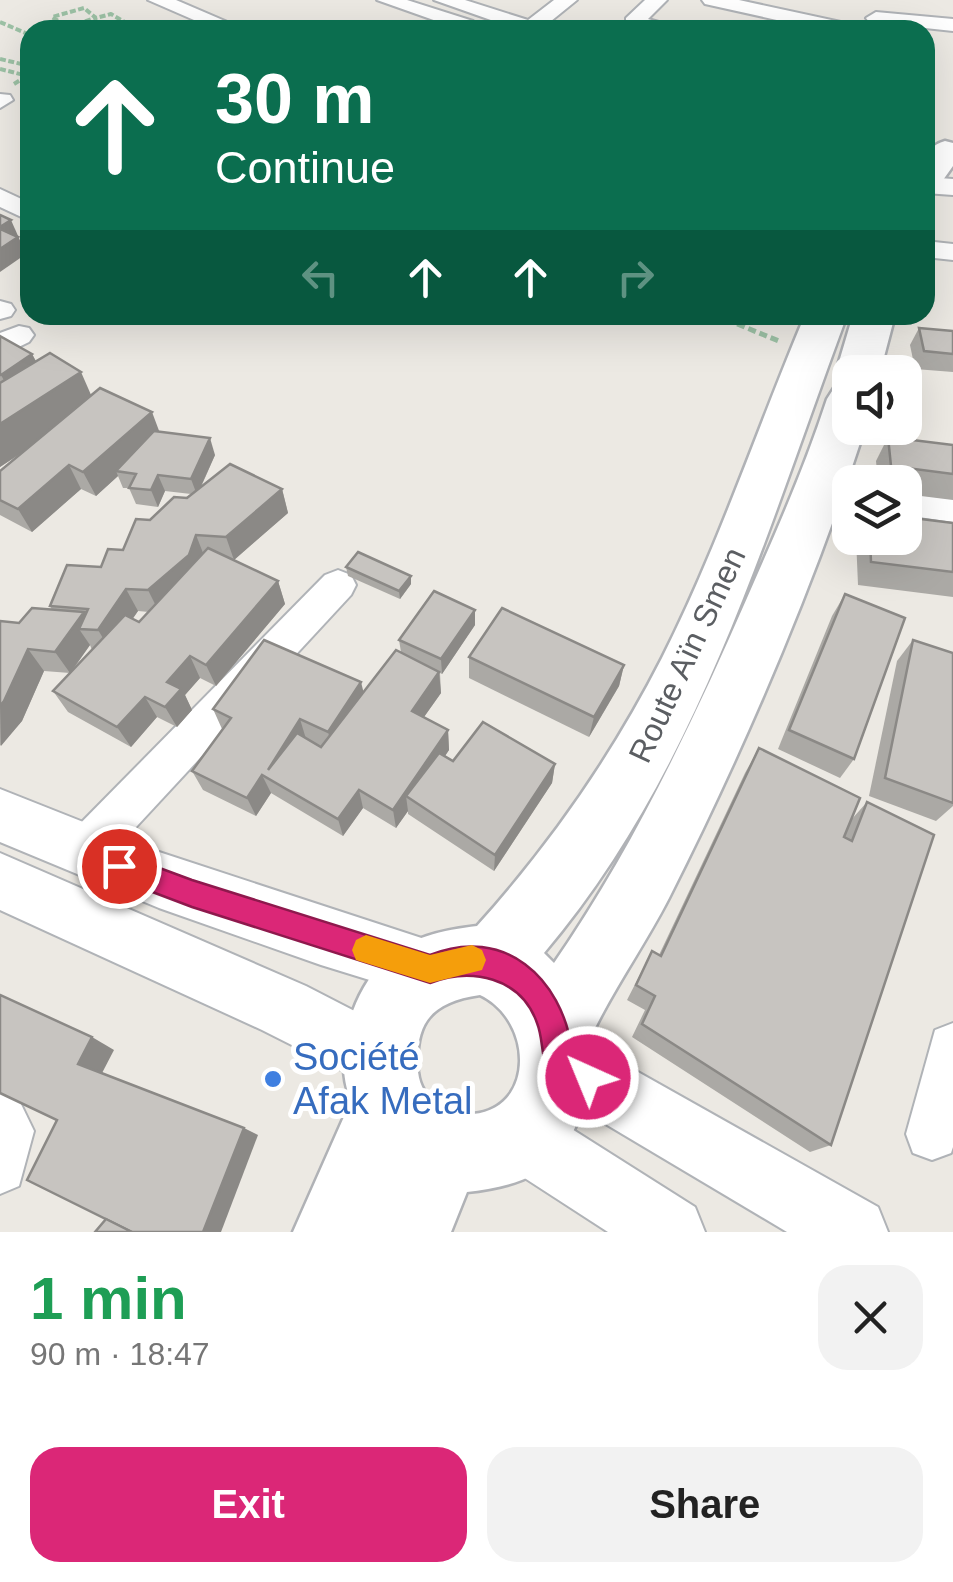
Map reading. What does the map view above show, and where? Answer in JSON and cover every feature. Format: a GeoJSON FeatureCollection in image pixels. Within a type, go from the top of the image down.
{"type":"FeatureCollection","features":[{"type":"Feature","properties":{"kind":"main road","name":"Route Aïn Smen"},"geometry":{"type":"LineString","coordinates":[[461,966],[522,929],[582,852],[643,754],[692,657],[760,492],[832,347],[861,325]]}},
{"type":"Feature","properties":{"kind":"main road","name":"Route Aïn Smen"},"geometry":{"type":"LineString","coordinates":[[556,1042],[688,798],[832,498]]}},
{"type":"Feature","properties":{"kind":"main road"},"geometry":{"type":"LineString","coordinates":[[404,1104],[478,1155],[520,1136],[547,1105],[556,1042],[533,989],[510,970],[461,966],[406,987],[393,1004],[381,1035],[404,1104],[410,1232]]}},
{"type":"Feature","properties":{"kind":"main road"},"geometry":{"type":"LineString","coordinates":[[334,1232],[404,1104]]}},
{"type":"Feature","properties":{"kind":"street"},"geometry":{"type":"LineString","coordinates":[[387,0],[448,20]]}},
{"type":"Feature","properties":{"kind":"street"},"geometry":{"type":"LineString","coordinates":[[444,0],[508,20]]}},
{"type":"Feature","properties":{"kind":"street"},"geometry":{"type":"LineString","coordinates":[[541,20],[568,0]]}},
{"type":"Feature","properties":{"kind":"street"},"geometry":{"type":"LineString","coordinates":[[635,20],[657,0]]}},
{"type":"Feature","properties":{"kind":"street"},"geometry":{"type":"LineString","coordinates":[[712,0],[804,20]]}},
{"type":"Feature","properties":{"kind":"street"},"geometry":{"type":"LineString","coordinates":[[166,1],[212,20]]}},
{"type":"Feature","properties":{"kind":"street"},"geometry":{"type":"LineString","coordinates":[[408,20],[423,12]]}},
{"type":"Feature","properties":{"kind":"street"},"geometry":{"type":"LineString","coordinates":[[875,16],[910,20]]}},
{"type":"Feature","properties":{"kind":"street"},"geometry":{"type":"LineString","coordinates":[[936,153],[953,187]]}},
{"type":"Feature","properties":{"kind":"street"},"geometry":{"type":"LineString","coordinates":[[922,504],[953,509]]}},
{"type":"Feature","properties":{"kind":"street"},"geometry":{"type":"LineString","coordinates":[[83,852],[338,585]]}},
{"type":"Feature","properties":{"kind":"street"},"geometry":{"type":"LineString","coordinates":[[0,815],[192,894],[461,966]]}},
{"type":"Feature","properties":{"kind":"street"},"geometry":{"type":"LineString","coordinates":[[0,881],[284,1008],[404,1104]]}},
{"type":"Feature","properties":{"kind":"street"},"geometry":{"type":"LineString","coordinates":[[556,1042],[853,1232]]}},
{"type":"Feature","properties":{"kind":"street"},"geometry":{"type":"LineString","coordinates":[[932,1134],[953,1048]]}},
{"type":"Feature","properties":{"kind":"street"},"geometry":{"type":"LineString","coordinates":[[0,1116],[8,1131],[0,1167]]}},
{"type":"Feature","properties":{"kind":"street"},"geometry":{"type":"LineString","coordinates":[[520,1136],[670,1232]]}},
{"type":"Feature","properties":{"kind":"path"},"geometry":{"type":"LineString","coordinates":[[56,20],[52,17],[84,8],[96,18]]}},
{"type":"Feature","properties":{"kind":"path"},"geometry":{"type":"LineString","coordinates":[[91,20],[111,14],[121,20]]}},
{"type":"Feature","properties":{"kind":"path"},"geometry":{"type":"LineString","coordinates":[[752,325],[832,347]]}},
{"type":"Feature","properties":{"kind":"building"},"geometry":{"type":"Polygon","coordinates":[[[0,215],[11,220],[0,227],[0,215]]]}},
{"type":"Feature","properties":{"kind":"building"},"geometry":{"type":"Polygon","coordinates":[[[0,229],[18,237],[0,249],[0,229]]]}},
{"type":"Feature","properties":{"kind":"building"},"geometry":{"type":"Polygon","coordinates":[[[919,328],[953,331],[953,354],[924,351],[919,328]]]}},
{"type":"Feature","properties":{"kind":"building"},"geometry":{"type":"Polygon","coordinates":[[[0,336],[32,354],[1,375],[0,374],[0,336]]]}},
{"type":"Feature","properties":{"kind":"building"},"geometry":{"type":"Polygon","coordinates":[[[50,353],[81,372],[0,424],[0,383],[50,353]]]}},
{"type":"Feature","properties":{"kind":"building"},"geometry":{"type":"Polygon","coordinates":[[[100,388],[152,412],[83,472],[69,465],[18,509],[0,500],[0,471],[100,388]]]}},
{"type":"Feature","properties":{"kind":"building"},"geometry":{"type":"Polygon","coordinates":[[[154,431],[210,438],[191,479],[158,475],[151,490],[129,488],[136,474],[116,471],[154,431]]]}},
{"type":"Feature","properties":{"kind":"building"},"geometry":{"type":"Polygon","coordinates":[[[922,441],[953,445],[953,474],[922,470],[922,465],[891,465],[889,445],[922,445],[922,441]]]}},
{"type":"Feature","properties":{"kind":"building"},"geometry":{"type":"Polygon","coordinates":[[[230,464],[282,489],[226,537],[196,535],[189,555],[148,590],[126,589],[98,630],[79,629],[88,609],[50,606],[67,565],[101,567],[108,549],[123,550],[136,519],[150,520],[174,497],[187,498],[230,464]]]}},
{"type":"Feature","properties":{"kind":"building"},"geometry":{"type":"Polygon","coordinates":[[[922,519],[953,523],[953,572],[871,562],[871,555],[922,555],[922,519]]]}},
{"type":"Feature","properties":{"kind":"building"},"geometry":{"type":"Polygon","coordinates":[[[208,548],[278,581],[206,665],[190,656],[167,682],[181,689],[165,707],[145,697],[117,727],[53,691],[125,615],[139,622],[208,548]]]}},
{"type":"Feature","properties":{"kind":"building"},"geometry":{"type":"Polygon","coordinates":[[[358,552],[411,576],[399,591],[346,567],[358,552]]]}},
{"type":"Feature","properties":{"kind":"building"},"geometry":{"type":"Polygon","coordinates":[[[434,591],[475,610],[441,659],[399,640],[434,591]]]}},
{"type":"Feature","properties":{"kind":"building"},"geometry":{"type":"Polygon","coordinates":[[[845,594],[905,618],[854,759],[789,730],[845,594]]]}},
{"type":"Feature","properties":{"kind":"building"},"geometry":{"type":"Polygon","coordinates":[[[32,608],[84,612],[55,652],[28,649],[0,706],[0,621],[19,623],[32,608]]]}},
{"type":"Feature","properties":{"kind":"building"},"geometry":{"type":"Polygon","coordinates":[[[502,608],[624,665],[594,717],[469,657],[502,608]]]}},
{"type":"Feature","properties":{"kind":"building"},"geometry":{"type":"Polygon","coordinates":[[[264,640],[361,682],[328,732],[300,719],[268,770],[297,733],[321,747],[396,650],[439,672],[412,711],[448,730],[393,810],[359,790],[338,819],[262,775],[247,798],[192,771],[231,718],[213,709],[264,640]]]}},
{"type":"Feature","properties":{"kind":"building"},"geometry":{"type":"Polygon","coordinates":[[[913,640],[953,653],[953,803],[885,778],[913,640]]]}},
{"type":"Feature","properties":{"kind":"building"},"geometry":{"type":"Polygon","coordinates":[[[483,722],[555,764],[495,855],[406,796],[439,753],[453,761],[483,722]]]}},
{"type":"Feature","properties":{"kind":"building"},"geometry":{"type":"Polygon","coordinates":[[[759,748],[860,798],[844,837],[852,841],[867,802],[934,835],[831,1145],[642,1024],[655,996],[636,985],[652,951],[661,956],[759,748]]]}},
{"type":"Feature","properties":{"kind":"building"},"geometry":{"type":"Polygon","coordinates":[[[0,995],[92,1037],[78,1064],[244,1128],[203,1232],[132,1232],[27,1180],[57,1120],[0,1093],[0,995]]]}},
{"type":"Feature","properties":{"kind":"building"},"geometry":{"type":"Polygon","coordinates":[[[106,1219],[132,1232],[95,1232],[106,1219]]]}},
{"type":"Feature","properties":{"kind":"slow traffic"},"geometry":{"type":"LineString","coordinates":[[366,950],[430,969],[447,962],[472,960]]}},
{"type":"Feature","properties":{"kind":"place","name":"Société Afak Metal"},"geometry":{"type":"Point","coordinates":[273,1079]}},
{"type":"Feature","properties":{"kind":"route"},"geometry":{"type":"LineString","coordinates":[[119,866],[192,894],[430,969],[447,962],[482,960],[510,970],[533,989],[546,1007],[554,1026],[558,1058],[588,1077]]}}]}
